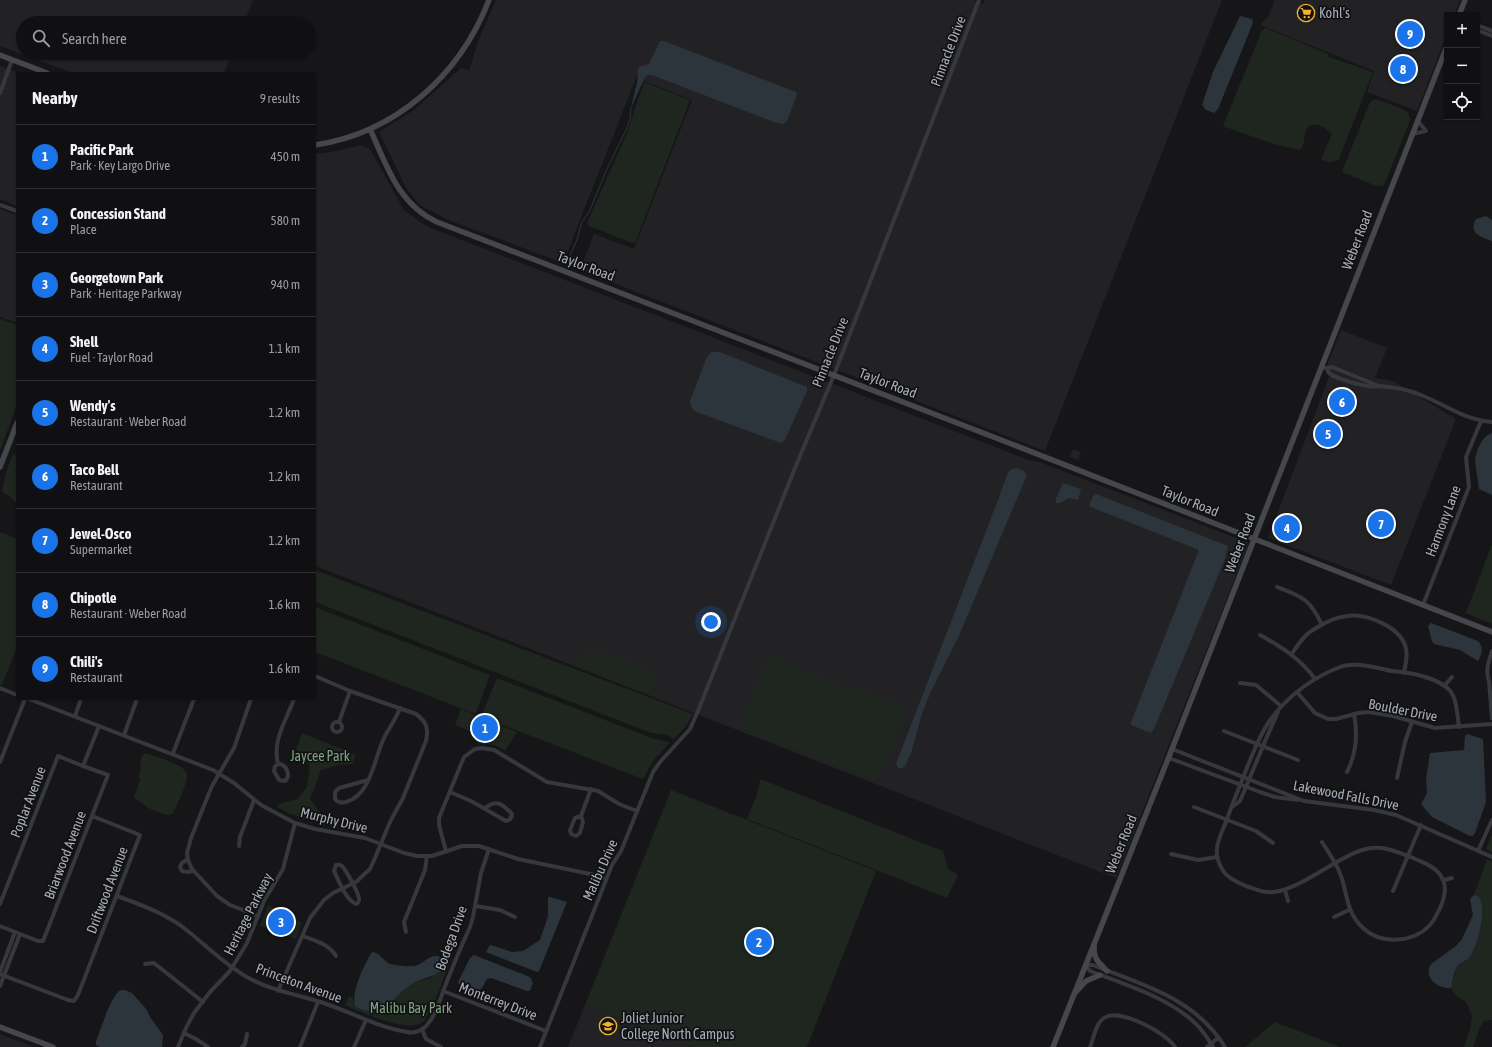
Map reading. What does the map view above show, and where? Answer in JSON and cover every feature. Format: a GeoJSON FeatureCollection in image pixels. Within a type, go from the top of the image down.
{"type":"FeatureCollection","features":[{"type":"Feature","properties":{"kind":"main road"},"geometry":{"type":"LineString","coordinates":[[316,145],[334,142],[370,129],[391,118],[416,101],[437,83],[461,54],[474,33],[489,0]]}},
{"type":"Feature","properties":{"kind":"main road"},"geometry":{"type":"LineString","coordinates":[[1460,12],[1465,0]]}},
{"type":"Feature","properties":{"kind":"main road","name":"Weber Road"},"geometry":{"type":"LineString","coordinates":[[1053,1047],[1324,367],[1446,48]]}},
{"type":"Feature","properties":{"kind":"main road"},"geometry":{"type":"LineString","coordinates":[[0,55],[44,72]]}},
{"type":"Feature","properties":{"kind":"main road","name":"Taylor Road"},"geometry":{"type":"LineString","coordinates":[[370,129],[397,187],[413,206],[431,219],[1492,632]]}},
{"type":"Feature","properties":{"kind":"main road"},"geometry":{"type":"LineString","coordinates":[[0,467],[16,427]]}},
{"type":"Feature","properties":{"kind":"main road"},"geometry":{"type":"LineString","coordinates":[[1094,942],[1094,955],[1096,960],[1106,971]]}},
{"type":"Feature","properties":{"kind":"main road"},"geometry":{"type":"LineString","coordinates":[[1073,995],[1086,981],[1100,975]]}},
{"type":"Feature","properties":{"kind":"main road"},"geometry":{"type":"LineString","coordinates":[[0,1027],[53,1047]]}},
{"type":"Feature","properties":{"kind":"street","name":"Pinnacle Drive"},"geometry":{"type":"LineString","coordinates":[[698,711],[794,468],[834,375],[979,0]]}},
{"type":"Feature","properties":{"kind":"street"},"geometry":{"type":"LineString","coordinates":[[1480,26],[1492,31]]}},
{"type":"Feature","properties":{"kind":"street"},"geometry":{"type":"LineString","coordinates":[[1480,31],[1492,36]]}},
{"type":"Feature","properties":{"kind":"street"},"geometry":{"type":"LineString","coordinates":[[0,93],[12,60]]}},
{"type":"Feature","properties":{"kind":"street"},"geometry":{"type":"LineString","coordinates":[[1412,134],[1426,131],[1418,120]]}},
{"type":"Feature","properties":{"kind":"street"},"geometry":{"type":"LineString","coordinates":[[0,205],[16,212]]}},
{"type":"Feature","properties":{"kind":"street"},"geometry":{"type":"LineString","coordinates":[[1324,367],[1330,373],[1357,384],[1376,387],[1396,387],[1420,394],[1466,417],[1492,422]]}},
{"type":"Feature","properties":{"kind":"street"},"geometry":{"type":"LineString","coordinates":[[1324,367],[1332,367],[1379,386]]}},
{"type":"Feature","properties":{"kind":"street","name":"Harmony Lane"},"geometry":{"type":"LineString","coordinates":[[1422,605],[1469,487],[1466,457],[1481,421]]}},
{"type":"Feature","properties":{"kind":"street"},"geometry":{"type":"LineString","coordinates":[[1277,587],[1307,601],[1314,609],[1322,625]]}},
{"type":"Feature","properties":{"kind":"street"},"geometry":{"type":"LineString","coordinates":[[1291,655],[1310,632],[1343,616],[1353,615],[1365,617],[1393,629],[1403,638],[1407,655],[1404,673]]}},
{"type":"Feature","properties":{"kind":"street"},"geometry":{"type":"LineString","coordinates":[[1260,634],[1277,644],[1291,655],[1305,667],[1315,679]]}},
{"type":"Feature","properties":{"kind":"street"},"geometry":{"type":"LineString","coordinates":[[1492,651],[1487,672],[1487,677],[1491,679],[1492,718]]}},
{"type":"Feature","properties":{"kind":"street"},"geometry":{"type":"LineString","coordinates":[[1322,842],[1335,864],[1343,884],[1349,910],[1362,927],[1369,933],[1390,940],[1402,939],[1412,936],[1430,924],[1435,917],[1444,897],[1444,880],[1435,869],[1394,850],[1373,848],[1362,850],[1335,864],[1285,890],[1266,892],[1236,881],[1224,871],[1217,858],[1218,840],[1257,743],[1268,723],[1281,707],[1297,692],[1315,679],[1340,667],[1352,665],[1423,676],[1445,685],[1452,692],[1456,700],[1459,727]]}},
{"type":"Feature","properties":{"kind":"street"},"geometry":{"type":"LineString","coordinates":[[278,991],[310,918],[328,897],[352,884],[370,869],[390,822],[403,798],[428,733],[427,726],[423,719],[416,714],[350,691],[316,676]]}},
{"type":"Feature","properties":{"kind":"street"},"geometry":{"type":"LineString","coordinates":[[1445,685],[1452,677]]}},
{"type":"Feature","properties":{"kind":"street"},"geometry":{"type":"LineString","coordinates":[[1240,683],[1256,685],[1281,707]]}},
{"type":"Feature","properties":{"kind":"street"},"geometry":{"type":"LineString","coordinates":[[0,688],[16,695]]}},
{"type":"Feature","properties":{"kind":"street"},"geometry":{"type":"LineString","coordinates":[[339,722],[350,691]]}},
{"type":"Feature","properties":{"kind":"street","name":"Boulder Drive"},"geometry":{"type":"LineString","coordinates":[[1297,692],[1313,710],[1322,717],[1332,719],[1364,712],[1375,713],[1434,728],[1492,724]]}},
{"type":"Feature","properties":{"kind":"street"},"geometry":{"type":"LineString","coordinates":[[0,762],[25,700]]}},
{"type":"Feature","properties":{"kind":"street","name":"Murphy Drive"},"geometry":{"type":"LineString","coordinates":[[32,700],[173,753],[220,773],[234,782],[254,800],[295,823],[326,832],[365,838],[409,855],[426,856],[470,845],[490,849],[510,856],[595,875],[606,879]]}},
{"type":"Feature","properties":{"kind":"street"},"geometry":{"type":"LineString","coordinates":[[75,716],[81,700]]}},
{"type":"Feature","properties":{"kind":"street"},"geometry":{"type":"LineString","coordinates":[[124,735],[137,700]]}},
{"type":"Feature","properties":{"kind":"street"},"geometry":{"type":"LineString","coordinates":[[173,753],[194,700]]}},
{"type":"Feature","properties":{"kind":"street"},"geometry":{"type":"LineString","coordinates":[[251,700],[234,748],[212,786],[187,849],[189,865],[206,886],[221,900],[235,908],[258,916]]}},
{"type":"Feature","properties":{"kind":"street"},"geometry":{"type":"LineString","coordinates":[[278,764],[276,753],[277,742],[294,700]]}},
{"type":"Feature","properties":{"kind":"street"},"geometry":{"type":"LineString","coordinates":[[1230,809],[1240,801],[1281,707]]}},
{"type":"Feature","properties":{"kind":"street"},"geometry":{"type":"LineString","coordinates":[[368,780],[338,788],[334,794],[335,799],[341,803],[353,800],[360,794],[368,780],[384,738],[396,719],[400,708]]}},
{"type":"Feature","properties":{"kind":"street","name":"Malibu Drive"},"geometry":{"type":"LineString","coordinates":[[540,1047],[606,879],[614,860],[621,851],[653,772],[664,757],[690,729],[698,711]]}},
{"type":"Feature","properties":{"kind":"street"},"geometry":{"type":"LineString","coordinates":[[1347,772],[1352,763],[1356,743],[1356,725],[1354,714]]}},
{"type":"Feature","properties":{"kind":"street"},"geometry":{"type":"LineString","coordinates":[[1397,778],[1405,742],[1412,722]]}},
{"type":"Feature","properties":{"kind":"street"},"geometry":{"type":"LineString","coordinates":[[83,766],[99,726]]}},
{"type":"Feature","properties":{"kind":"street"},"geometry":{"type":"LineString","coordinates":[[1224,731],[1298,760]]}},
{"type":"Feature","properties":{"kind":"street"},"geometry":{"type":"LineString","coordinates":[[446,851],[438,825],[440,818],[464,757],[475,750],[482,748],[494,750],[500,753],[547,782],[598,791],[619,804],[636,811]]}},
{"type":"Feature","properties":{"kind":"street","name":"Lakewood Falls Drive"},"geometry":{"type":"LineString","coordinates":[[1172,749],[1304,801],[1383,812],[1403,818],[1492,856]]}},
{"type":"Feature","properties":{"kind":"street","name":"Poplar Avenue"},"geometry":{"type":"LineString","coordinates":[[0,904],[58,756],[83,766]]}},
{"type":"Feature","properties":{"kind":"street"},"geometry":{"type":"LineString","coordinates":[[1169,758],[1246,788],[1275,797],[1304,801]]}},
{"type":"Feature","properties":{"kind":"street","name":"Briarwood Avenue"},"geometry":{"type":"LineString","coordinates":[[15,932],[43,941],[108,775],[83,766]]}},
{"type":"Feature","properties":{"kind":"street"},"geometry":{"type":"LineString","coordinates":[[581,816],[575,818],[570,830],[571,834],[576,836],[580,833],[584,822],[581,816],[591,789]]}},
{"type":"Feature","properties":{"kind":"street"},"geometry":{"type":"LineString","coordinates":[[450,792],[485,808],[506,821],[510,820],[512,816],[512,814],[504,806],[498,803],[492,804],[485,808]]}},
{"type":"Feature","properties":{"kind":"street"},"geometry":{"type":"LineString","coordinates":[[240,846],[240,837],[254,800]]}},
{"type":"Feature","properties":{"kind":"street"},"geometry":{"type":"LineString","coordinates":[[1194,807],[1256,831],[1273,843]]}},
{"type":"Feature","properties":{"kind":"street","name":"Driftwood Avenue"},"geometry":{"type":"LineString","coordinates":[[1,974],[68,1000],[74,1001],[78,995],[140,835],[92,816]]}},
{"type":"Feature","properties":{"kind":"street"},"geometry":{"type":"LineString","coordinates":[[1478,851],[1492,820]]}},
{"type":"Feature","properties":{"kind":"street","name":"Heritage Parkway"},"geometry":{"type":"LineString","coordinates":[[178,1047],[194,1013],[232,967],[247,944],[264,901],[283,869],[295,823]]}},
{"type":"Feature","properties":{"kind":"street"},"geometry":{"type":"LineString","coordinates":[[1393,891],[1421,825]]}},
{"type":"Feature","properties":{"kind":"street","name":"Bodega Drive"},"geometry":{"type":"LineString","coordinates":[[422,1029],[430,1021],[470,927],[481,873],[490,849]]}},
{"type":"Feature","properties":{"kind":"street"},"geometry":{"type":"LineString","coordinates":[[1171,854],[1198,860],[1217,858]]}},
{"type":"Feature","properties":{"kind":"street"},"geometry":{"type":"LineString","coordinates":[[406,932],[404,922],[425,870],[426,856]]}},
{"type":"Feature","properties":{"kind":"street"},"geometry":{"type":"LineString","coordinates":[[188,859],[182,863],[180,867],[182,871],[194,871]]}},
{"type":"Feature","properties":{"kind":"street"},"geometry":{"type":"LineString","coordinates":[[336,865],[342,866],[352,884],[359,897],[357,904],[350,901],[343,888],[334,871],[336,865]]}},
{"type":"Feature","properties":{"kind":"street"},"geometry":{"type":"LineString","coordinates":[[1444,880],[1452,878]]}},
{"type":"Feature","properties":{"kind":"street"},"geometry":{"type":"LineString","coordinates":[[1285,890],[1288,901]]}},
{"type":"Feature","properties":{"kind":"street","name":"Princeton Avenue"},"geometry":{"type":"LineString","coordinates":[[117,896],[148,908],[170,919],[187,930],[232,967],[251,979],[278,991],[318,1002],[366,1020],[405,1032],[413,1032],[422,1029]]}},
{"type":"Feature","properties":{"kind":"street"},"geometry":{"type":"LineString","coordinates":[[475,906],[500,910],[515,917]]}},
{"type":"Feature","properties":{"kind":"street"},"geometry":{"type":"LineString","coordinates":[[1334,917],[1349,910]]}},
{"type":"Feature","properties":{"kind":"street"},"geometry":{"type":"LineString","coordinates":[[0,926],[15,932],[1,974],[0,986]]}},
{"type":"Feature","properties":{"kind":"street"},"geometry":{"type":"LineString","coordinates":[[1,974],[20,934]]}},
{"type":"Feature","properties":{"kind":"street"},"geometry":{"type":"LineString","coordinates":[[303,936],[328,946],[333,950],[336,956]]}},
{"type":"Feature","properties":{"kind":"street"},"geometry":{"type":"LineString","coordinates":[[145,964],[154,963],[203,1002]]}},
{"type":"Feature","properties":{"kind":"street"},"geometry":{"type":"LineString","coordinates":[[1085,965],[1093,965],[1178,1000],[1197,1014],[1211,1028],[1225,1047]]}},
{"type":"Feature","properties":{"kind":"street"},"geometry":{"type":"LineString","coordinates":[[1085,965],[1090,971],[1153,997],[1187,1016],[1199,1028],[1210,1046],[1218,1038]]}},
{"type":"Feature","properties":{"kind":"street","name":"Monterrey Drive"},"geometry":{"type":"LineString","coordinates":[[443,991],[546,1031]]}},
{"type":"Feature","properties":{"kind":"street"},"geometry":{"type":"LineString","coordinates":[[300,1047],[318,1002]]}},
{"type":"Feature","properties":{"kind":"street"},"geometry":{"type":"LineString","coordinates":[[1090,1047],[1101,1020],[1106,1017],[1118,1015],[1158,1032],[1169,1039],[1175,1047]]}},
{"type":"Feature","properties":{"kind":"street"},"geometry":{"type":"LineString","coordinates":[[354,1047],[366,1020]]}},
{"type":"Feature","properties":{"kind":"street"},"geometry":{"type":"LineString","coordinates":[[422,1029],[429,1041],[441,1047]]}},
{"type":"Feature","properties":{"kind":"street"},"geometry":{"type":"LineString","coordinates":[[184,1033],[208,1047]]}},
{"type":"Feature","properties":{"kind":"street"},"geometry":{"type":"LineString","coordinates":[[242,1047],[245,1044],[247,1034]]}},
{"type":"Feature","properties":{"kind":"shaded area"},"geometry":{"type":"Polygon","coordinates":[[[0,0],[253,0],[247,16],[16,16],[16,52],[0,46],[0,0]]]}},
{"type":"Feature","properties":{"kind":"shaded area"},"geometry":{"type":"Polygon","coordinates":[[[496,0],[974,0],[983,4],[985,0],[1222,0],[1045,451],[580,270],[594,234],[634,249],[692,100],[636,78],[563,263],[446,219],[420,205],[406,188],[379,132],[414,110],[461,68],[469,70],[479,39],[496,0]]]}},
{"type":"Feature","properties":{"kind":"shaded area"},"geometry":{"type":"Polygon","coordinates":[[[1275,0],[1460,0],[1455,12],[1444,12],[1444,42],[1417,111],[1367,92],[1374,71],[1260,25],[1269,15],[1275,0]]]}},
{"type":"Feature","properties":{"kind":"shaded area"},"geometry":{"type":"Polygon","coordinates":[[[1240,16],[1252,19],[1253,23],[1218,109],[1214,113],[1206,110],[1202,105],[1213,72],[1240,16]]]}},
{"type":"Feature","properties":{"kind":"shaded area"},"geometry":{"type":"Polygon","coordinates":[[[660,41],[664,41],[796,92],[797,94],[787,121],[783,124],[774,122],[652,75],[645,77],[631,108],[639,67],[649,64],[660,41]]]}},
{"type":"Feature","properties":{"kind":"shaded area"},"geometry":{"type":"Polygon","coordinates":[[[38,60],[229,60],[224,72],[70,72],[38,60]]]}},
{"type":"Feature","properties":{"kind":"shaded area"},"geometry":{"type":"Polygon","coordinates":[[[0,66],[17,72],[16,206],[0,199],[0,66]]]}},
{"type":"Feature","properties":{"kind":"shaded area"},"geometry":{"type":"Polygon","coordinates":[[[361,145],[370,149],[404,210],[431,228],[1029,460],[1042,463],[1249,543],[1116,878],[316,566],[316,154],[361,145]]]}},
{"type":"Feature","properties":{"kind":"shaded area"},"geometry":{"type":"Polygon","coordinates":[[[0,209],[16,215],[16,323],[0,317],[0,209]]]}},
{"type":"Feature","properties":{"kind":"shaded area"},"geometry":{"type":"Polygon","coordinates":[[[1486,216],[1492,220],[1492,241],[1477,234],[1474,228],[1476,219],[1486,216]]]}},
{"type":"Feature","properties":{"kind":"shaded area"},"geometry":{"type":"Polygon","coordinates":[[[1341,330],[1387,348],[1375,378],[1393,381],[1456,419],[1391,585],[1268,538],[1329,377],[1328,363],[1341,330]]]}},
{"type":"Feature","properties":{"kind":"shaded area"},"geometry":{"type":"Polygon","coordinates":[[[712,352],[720,352],[807,387],[807,391],[785,440],[781,443],[694,411],[690,401],[707,357],[712,352]]]}},
{"type":"Feature","properties":{"kind":"shaded area"},"geometry":{"type":"Polygon","coordinates":[[[1492,433],[1492,495],[1479,489],[1475,461],[1480,444],[1485,437],[1492,433]]]}},
{"type":"Feature","properties":{"kind":"shaded area"},"geometry":{"type":"Polygon","coordinates":[[[1073,449],[1081,452],[1078,460],[1070,457],[1073,449]]]}},
{"type":"Feature","properties":{"kind":"shaded area"},"geometry":{"type":"Polygon","coordinates":[[[1017,468],[1024,471],[1027,475],[958,638],[931,691],[922,714],[911,753],[905,766],[898,768],[896,764],[1008,472],[1017,468]]]}},
{"type":"Feature","properties":{"kind":"shaded area"},"geometry":{"type":"Polygon","coordinates":[[[1063,483],[1081,489],[1078,500],[1069,498],[1060,503],[1056,503],[1056,499],[1063,483]]]}},
{"type":"Feature","properties":{"kind":"shaded area"},"geometry":{"type":"Polygon","coordinates":[[[1096,494],[1228,546],[1225,559],[1151,733],[1131,725],[1131,722],[1199,550],[1089,506],[1093,496],[1096,494]]]}},
{"type":"Feature","properties":{"kind":"shaded area"},"geometry":{"type":"Polygon","coordinates":[[[1431,623],[1478,641],[1482,651],[1478,661],[1460,650],[1434,644],[1428,626],[1431,623]]]}},
{"type":"Feature","properties":{"kind":"shaded area"},"geometry":{"type":"Polygon","coordinates":[[[1467,734],[1483,739],[1486,802],[1473,836],[1470,836],[1432,817],[1421,804],[1427,793],[1426,780],[1430,753],[1464,750],[1465,736],[1467,734]]]}},
{"type":"Feature","properties":{"kind":"shaded area"},"geometry":{"type":"Polygon","coordinates":[[[1474,895],[1478,896],[1481,901],[1482,917],[1479,934],[1470,957],[1458,965],[1454,974],[1451,988],[1446,988],[1436,984],[1430,978],[1429,969],[1431,964],[1456,946],[1462,939],[1473,915],[1470,899],[1474,895]]]}},
{"type":"Feature","properties":{"kind":"shaded area"},"geometry":{"type":"Polygon","coordinates":[[[548,897],[567,902],[539,971],[537,972],[486,952],[490,945],[512,952],[523,951],[540,940],[548,916],[548,897]]]}},
{"type":"Feature","properties":{"kind":"shaded area"},"geometry":{"type":"Polygon","coordinates":[[[372,952],[377,953],[388,963],[395,965],[415,966],[434,956],[441,958],[444,962],[439,971],[435,974],[416,981],[403,990],[391,1002],[377,1011],[369,1011],[356,1007],[354,1002],[356,987],[372,952]]]}},
{"type":"Feature","properties":{"kind":"shaded area"},"geometry":{"type":"Polygon","coordinates":[[[474,955],[530,977],[533,983],[530,991],[491,978],[487,979],[480,990],[471,992],[465,989],[458,982],[470,958],[474,955]]]}},
{"type":"Feature","properties":{"kind":"shaded area"},"geometry":{"type":"Polygon","coordinates":[[[121,990],[132,993],[147,1010],[150,1017],[163,1035],[162,1047],[100,1047],[96,1045],[96,1041],[110,1005],[117,993],[121,990]]]}},
{"type":"Feature","properties":{"kind":"shaded area","name":"Joliet Junior College North Campus"},"geometry":{"type":"Polygon","coordinates":[[[585,1005],[692,1047],[568,1047],[585,1005]]]}},
{"type":"Feature","properties":{"kind":"shaded area"},"geometry":{"type":"Polygon","coordinates":[[[0,1034],[34,1047],[0,1047],[0,1034]]]}},
{"type":"Feature","properties":{"kind":"green space"},"geometry":{"type":"Polygon","coordinates":[[[1266,28],[1328,54],[1329,57],[1373,72],[1339,159],[1328,162],[1321,159],[1332,134],[1327,129],[1318,125],[1309,126],[1300,150],[1270,143],[1223,126],[1262,30],[1266,28]]]}},
{"type":"Feature","properties":{"kind":"green space"},"geometry":{"type":"Polygon","coordinates":[[[644,82],[690,100],[635,243],[632,243],[589,226],[587,223],[627,133],[644,82]]]}},
{"type":"Feature","properties":{"kind":"green space"},"geometry":{"type":"Polygon","coordinates":[[[1375,99],[1402,109],[1408,113],[1410,118],[1409,124],[1384,185],[1382,186],[1374,185],[1342,172],[1370,102],[1375,99]]]}},
{"type":"Feature","properties":{"kind":"green space"},"geometry":{"type":"Polygon","coordinates":[[[0,319],[16,325],[16,407],[0,451],[0,319]]]}},
{"type":"Feature","properties":{"kind":"green space"},"geometry":{"type":"Polygon","coordinates":[[[13,454],[16,456],[16,502],[2,492],[6,472],[13,454]]]}},
{"type":"Feature","properties":{"kind":"green space"},"geometry":{"type":"Polygon","coordinates":[[[0,532],[16,539],[16,650],[2,685],[0,684],[0,532]]]}},
{"type":"Feature","properties":{"kind":"green space"},"geometry":{"type":"Polygon","coordinates":[[[1492,544],[1492,624],[1466,613],[1492,544]]]}},
{"type":"Feature","properties":{"kind":"green space"},"geometry":{"type":"Polygon","coordinates":[[[316,570],[693,714],[686,726],[674,739],[667,735],[651,733],[316,602],[316,570]]]}},
{"type":"Feature","properties":{"kind":"green space"},"geometry":{"type":"Polygon","coordinates":[[[316,607],[490,675],[476,714],[316,652],[316,607]]]}},
{"type":"Feature","properties":{"kind":"green space"},"geometry":{"type":"Polygon","coordinates":[[[585,651],[598,654],[603,652],[612,658],[624,659],[655,672],[656,676],[650,694],[577,666],[585,651]]]}},
{"type":"Feature","properties":{"kind":"green space"},"geometry":{"type":"Polygon","coordinates":[[[769,655],[853,690],[856,688],[907,707],[878,780],[873,780],[743,729],[741,725],[742,718],[769,655]]]}},
{"type":"Feature","properties":{"kind":"green space"},"geometry":{"type":"Polygon","coordinates":[[[497,678],[654,739],[670,742],[653,761],[643,779],[482,717],[497,678]]]}},
{"type":"Feature","properties":{"kind":"green space"},"geometry":{"type":"Polygon","coordinates":[[[461,709],[517,732],[505,751],[495,745],[478,744],[469,731],[455,725],[461,709]]]}},
{"type":"Feature","properties":{"kind":"green space","name":"Jaycee Park"},"geometry":{"type":"Polygon","coordinates":[[[302,733],[356,755],[352,764],[338,765],[321,770],[310,799],[326,821],[324,825],[291,814],[277,807],[279,804],[298,799],[307,787],[310,766],[296,749],[302,733]]]}},
{"type":"Feature","properties":{"kind":"green space"},"geometry":{"type":"Polygon","coordinates":[[[143,754],[148,754],[176,764],[185,770],[187,774],[186,782],[172,814],[166,815],[148,808],[134,798],[140,780],[138,776],[141,769],[140,762],[143,754]]]}},
{"type":"Feature","properties":{"kind":"green space"},"geometry":{"type":"Polygon","coordinates":[[[760,779],[943,851],[948,869],[958,875],[947,898],[747,819],[758,792],[760,779]]]}},
{"type":"Feature","properties":{"kind":"green space"},"geometry":{"type":"Polygon","coordinates":[[[671,790],[876,871],[807,1047],[692,1047],[585,1005],[671,790]]]}},
{"type":"Feature","properties":{"kind":"green space"},"geometry":{"type":"Polygon","coordinates":[[[1492,834],[1492,853],[1486,849],[1492,834]]]}},
{"type":"Feature","properties":{"kind":"green space"},"geometry":{"type":"Polygon","coordinates":[[[1487,859],[1492,861],[1492,1020],[1484,1021],[1480,1027],[1473,1047],[1464,1047],[1470,1029],[1472,1016],[1466,1002],[1457,997],[1451,988],[1456,968],[1471,955],[1481,923],[1480,899],[1478,896],[1474,895],[1487,859]]]}},
{"type":"Feature","properties":{"kind":"green space"},"geometry":{"type":"Polygon","coordinates":[[[268,905],[302,923],[296,939],[260,926],[268,905]]]}},
{"type":"Feature","properties":{"kind":"green space","name":"Malibu Bay Park"},"geometry":{"type":"Polygon","coordinates":[[[444,962],[449,964],[434,1002],[424,1021],[417,1025],[397,1024],[385,1021],[345,1005],[349,996],[353,998],[354,1003],[382,1008],[411,984],[431,978],[443,966],[444,962]]]}},
{"type":"Feature","properties":{"kind":"green space"},"geometry":{"type":"Polygon","coordinates":[[[1275,1022],[1340,1047],[1245,1047],[1275,1022]]]}},
{"type":"Feature","properties":{"kind":"waterway"},"geometry":{"type":"LineString","coordinates":[[569,258],[578,237],[581,224],[590,210],[606,171],[626,130],[630,119],[631,108]]}},
{"type":"Feature","properties":{"kind":"place","name":"Kohl's"},"geometry":{"type":"Point","coordinates":[1306,13]}},
{"type":"Feature","properties":{"kind":"place","name":"Chili's"},"geometry":{"type":"Point","coordinates":[1410,34]}},
{"type":"Feature","properties":{"kind":"place","name":"Chipotle"},"geometry":{"type":"Point","coordinates":[1403,69]}},
{"type":"Feature","properties":{"kind":"place","name":"Taco Bell"},"geometry":{"type":"Point","coordinates":[1342,402]}},
{"type":"Feature","properties":{"kind":"place","name":"Wendy's"},"geometry":{"type":"Point","coordinates":[1328,434]}},
{"type":"Feature","properties":{"kind":"place","name":"Jewel-Osco"},"geometry":{"type":"Point","coordinates":[1381,524]}},
{"type":"Feature","properties":{"kind":"place","name":"Shell"},"geometry":{"type":"Point","coordinates":[1287,528]}},
{"type":"Feature","properties":{"kind":"place","name":"Pacific Park"},"geometry":{"type":"Point","coordinates":[485,728]}},
{"type":"Feature","properties":{"kind":"place","name":"Georgetown Park"},"geometry":{"type":"Point","coordinates":[281,922]}},
{"type":"Feature","properties":{"kind":"place","name":"Concession Stand"},"geometry":{"type":"Point","coordinates":[759,942]}},
{"type":"Feature","properties":{"kind":"place","name":"Joliet Junior College North Campus"},"geometry":{"type":"Point","coordinates":[608,1026]}}]}
